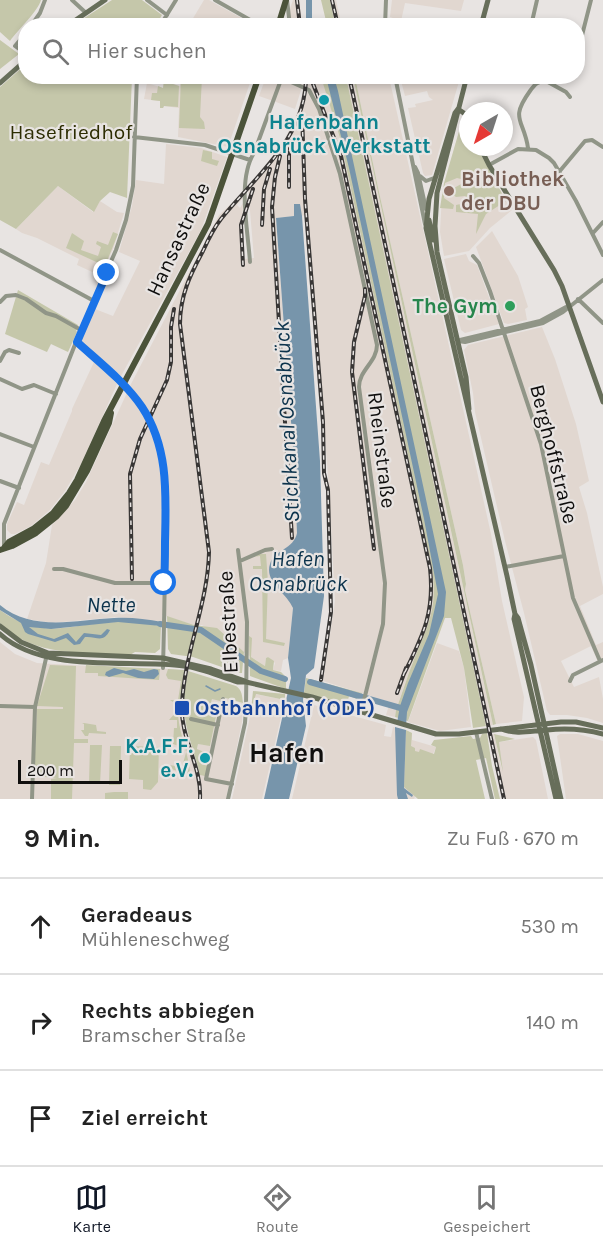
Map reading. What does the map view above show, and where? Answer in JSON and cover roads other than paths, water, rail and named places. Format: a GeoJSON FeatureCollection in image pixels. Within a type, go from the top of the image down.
{"type":"FeatureCollection","features":[{"type":"Feature","properties":{"kind":"main road"},"geometry":{"type":"LineString","coordinates":[[77,18],[105,0]]}},
{"type":"Feature","properties":{"kind":"main road"},"geometry":{"type":"LineString","coordinates":[[281,18],[287,0]]}},
{"type":"Feature","properties":{"kind":"main road"},"geometry":{"type":"LineString","coordinates":[[483,18],[488,0]]}},
{"type":"Feature","properties":{"kind":"main road"},"geometry":{"type":"LineString","coordinates":[[0,83],[18,67]]}},
{"type":"Feature","properties":{"kind":"main road","name":"Hansastraße"},"geometry":{"type":"LineString","coordinates":[[2,549],[9,542],[43,522],[61,504],[77,480],[104,421],[112,410],[206,230],[256,84]]}},
{"type":"Feature","properties":{"kind":"main road"},"geometry":{"type":"LineString","coordinates":[[455,341],[426,228],[427,212],[436,176],[465,84]]}},
{"type":"Feature","properties":{"kind":"main road"},"geometry":{"type":"LineString","coordinates":[[458,109],[459,114],[436,201],[437,252],[465,402],[505,567],[515,614],[514,619],[561,799]]}},
{"type":"Feature","properties":{"kind":"main road"},"geometry":{"type":"LineString","coordinates":[[484,156],[555,270],[603,402]]}},
{"type":"Feature","properties":{"kind":"main road"},"geometry":{"type":"LineString","coordinates":[[427,212],[437,252]]}},
{"type":"Feature","properties":{"kind":"main road"},"geometry":{"type":"LineString","coordinates":[[0,626],[21,642],[47,655]]}},
{"type":"Feature","properties":{"kind":"main road"},"geometry":{"type":"LineString","coordinates":[[0,634],[20,649],[47,655],[163,663],[211,669],[246,682],[306,696],[441,735],[499,729],[517,733],[542,726],[576,722],[603,728]]}},
{"type":"Feature","properties":{"kind":"main road"},"geometry":{"type":"LineString","coordinates":[[542,726],[603,734]]}},
{"type":"Feature","properties":{"kind":"main road"},"geometry":{"type":"LineString","coordinates":[[542,726],[556,799]]}},
{"type":"Feature","properties":{"kind":"street"},"geometry":{"type":"LineString","coordinates":[[37,18],[45,0]]}},
{"type":"Feature","properties":{"kind":"street"},"geometry":{"type":"LineString","coordinates":[[72,0],[85,12]]}},
{"type":"Feature","properties":{"kind":"street"},"geometry":{"type":"LineString","coordinates":[[147,0],[167,15]]}},
{"type":"Feature","properties":{"kind":"street"},"geometry":{"type":"LineString","coordinates":[[165,18],[176,0]]}},
{"type":"Feature","properties":{"kind":"street"},"geometry":{"type":"LineString","coordinates":[[215,0],[247,18]]}},
{"type":"Feature","properties":{"kind":"street"},"geometry":{"type":"LineString","coordinates":[[287,0],[289,18]]}},
{"type":"Feature","properties":{"kind":"street"},"geometry":{"type":"LineString","coordinates":[[385,18],[386,0]]}},
{"type":"Feature","properties":{"kind":"street"},"geometry":{"type":"LineString","coordinates":[[533,18],[537,0]]}},
{"type":"Feature","properties":{"kind":"street"},"geometry":{"type":"LineString","coordinates":[[585,24],[591,0]]}},
{"type":"Feature","properties":{"kind":"street"},"geometry":{"type":"LineString","coordinates":[[2,549],[1,537],[4,524],[126,220],[133,186],[137,84]]}},
{"type":"Feature","properties":{"kind":"street"},"geometry":{"type":"LineString","coordinates":[[250,261],[245,186],[250,160],[279,84]]}},
{"type":"Feature","properties":{"kind":"street","name":"Rheinstraße"},"geometry":{"type":"LineString","coordinates":[[297,84],[309,90],[319,109],[340,174],[377,345],[375,358],[359,381],[385,584],[383,624],[361,712]]}},
{"type":"Feature","properties":{"kind":"street"},"geometry":{"type":"LineString","coordinates":[[397,84],[426,228]]}},
{"type":"Feature","properties":{"kind":"street"},"geometry":{"type":"LineString","coordinates":[[528,148],[526,136],[519,123],[518,111],[535,84]]}},
{"type":"Feature","properties":{"kind":"street"},"geometry":{"type":"LineString","coordinates":[[551,84],[566,92],[570,98]]}},
{"type":"Feature","properties":{"kind":"street"},"geometry":{"type":"LineString","coordinates":[[134,137],[205,145],[250,160]]}},
{"type":"Feature","properties":{"kind":"street"},"geometry":{"type":"LineString","coordinates":[[559,172],[585,141],[592,140],[603,147]]}},
{"type":"Feature","properties":{"kind":"street"},"geometry":{"type":"LineString","coordinates":[[489,165],[510,152],[528,148],[549,158],[559,172],[603,255]]}},
{"type":"Feature","properties":{"kind":"street"},"geometry":{"type":"LineString","coordinates":[[414,166],[418,173],[427,212]]}},
{"type":"Feature","properties":{"kind":"street"},"geometry":{"type":"LineString","coordinates":[[418,173],[426,180],[431,180],[436,176]]}},
{"type":"Feature","properties":{"kind":"street"},"geometry":{"type":"LineString","coordinates":[[593,234],[603,222]]}},
{"type":"Feature","properties":{"kind":"street"},"geometry":{"type":"LineString","coordinates":[[0,250],[94,301]]}},
{"type":"Feature","properties":{"kind":"street","name":"Berghoffstraße"},"geometry":{"type":"LineString","coordinates":[[473,256],[479,263],[504,331],[543,452],[573,598],[602,661]]}},
{"type":"Feature","properties":{"kind":"street"},"geometry":{"type":"LineString","coordinates":[[455,341],[465,342],[540,321],[570,306],[603,280]]}},
{"type":"Feature","properties":{"kind":"street"},"geometry":{"type":"LineString","coordinates":[[0,302],[2,296],[12,295],[26,299],[46,314],[56,316],[81,330]]}},
{"type":"Feature","properties":{"kind":"street"},"geometry":{"type":"LineString","coordinates":[[578,299],[603,323]]}},
{"type":"Feature","properties":{"kind":"street"},"geometry":{"type":"LineString","coordinates":[[77,342],[137,402],[158,441],[164,462],[167,499],[163,663]]}},
{"type":"Feature","properties":{"kind":"street"},"geometry":{"type":"LineString","coordinates":[[0,361],[5,351],[19,353]]}},
{"type":"Feature","properties":{"kind":"street"},"geometry":{"type":"LineString","coordinates":[[0,379],[22,389],[34,385],[56,394]]}},
{"type":"Feature","properties":{"kind":"street"},"geometry":{"type":"LineString","coordinates":[[0,434],[34,447]]}},
{"type":"Feature","properties":{"kind":"street"},"geometry":{"type":"LineString","coordinates":[[0,481],[19,488]]}},
{"type":"Feature","properties":{"kind":"street"},"geometry":{"type":"LineString","coordinates":[[240,561],[272,549]]}},
{"type":"Feature","properties":{"kind":"street","name":"Elbestraße"},"geometry":{"type":"LineString","coordinates":[[228,799],[245,723],[247,621],[238,550]]}},
{"type":"Feature","properties":{"kind":"street"},"geometry":{"type":"LineString","coordinates":[[505,567],[564,556]]}},
{"type":"Feature","properties":{"kind":"street"},"geometry":{"type":"LineString","coordinates":[[54,569],[115,584],[164,583]]}},
{"type":"Feature","properties":{"kind":"street"},"geometry":{"type":"LineString","coordinates":[[32,799],[34,707],[47,655]]}},
{"type":"Feature","properties":{"kind":"street"},"geometry":{"type":"LineString","coordinates":[[570,681],[573,675],[602,661]]}},
{"type":"Feature","properties":{"kind":"street"},"geometry":{"type":"LineString","coordinates":[[223,699],[207,779],[232,784]]}},
{"type":"Feature","properties":{"kind":"street"},"geometry":{"type":"LineString","coordinates":[[0,706],[34,707]]}},
{"type":"Feature","properties":{"kind":"street"},"geometry":{"type":"LineString","coordinates":[[215,708],[221,710]]}},
{"type":"Feature","properties":{"kind":"street"},"geometry":{"type":"LineString","coordinates":[[191,719],[218,725]]}},
{"type":"Feature","properties":{"kind":"street"},"geometry":{"type":"LineString","coordinates":[[476,732],[492,799]]}},
{"type":"Feature","properties":{"kind":"water"},"geometry":{"type":"Polygon","coordinates":[[[306,0],[312,0],[312,18],[306,18],[306,0]]]}},
{"type":"Feature","properties":{"kind":"water"},"geometry":{"type":"Polygon","coordinates":[[[328,84],[336,84],[338,91],[446,592],[444,616],[407,712],[406,726],[397,723],[400,706],[429,634],[438,594],[349,168],[328,84]]]}},
{"type":"Feature","properties":{"kind":"water","name":"Hafen Osnabrück"},"geometry":{"type":"Polygon","coordinates":[[[294,204],[300,204],[302,216],[320,461],[324,596],[314,668],[306,675],[303,700],[306,726],[289,799],[264,799],[291,678],[288,658],[293,608],[273,582],[269,570],[272,559],[292,543],[297,533],[276,218],[294,216],[294,204]]]}},
{"type":"Feature","properties":{"kind":"water"},"geometry":{"type":"Polygon","coordinates":[[[0,605],[26,619],[40,622],[126,618],[162,622],[161,626],[118,622],[51,629],[29,627],[38,634],[54,639],[68,633],[76,642],[84,633],[101,635],[107,629],[110,630],[105,637],[85,637],[80,644],[74,645],[66,638],[55,642],[28,634],[21,623],[0,610],[0,605]]]}},
{"type":"Feature","properties":{"kind":"water"},"geometry":{"type":"Polygon","coordinates":[[[114,668],[144,672],[154,669],[158,670],[159,674],[154,679],[138,678],[123,673],[109,677],[105,675],[114,668]]]}},
{"type":"Feature","properties":{"kind":"water"},"geometry":{"type":"Polygon","coordinates":[[[395,727],[406,730],[404,788],[413,795],[412,797],[406,793],[408,799],[398,799],[397,795],[395,727]]]}},
{"type":"Feature","properties":{"kind":"waterway","name":"Nette"},"geometry":{"type":"LineString","coordinates":[[160,624],[201,630],[261,671],[285,679]]}},
{"type":"Feature","properties":{"kind":"waterway","name":"Nette"},"geometry":{"type":"LineString","coordinates":[[310,682],[404,709]]}},
{"type":"Feature","properties":{"kind":"waterway"},"geometry":{"type":"LineString","coordinates":[[206,686],[215,691],[220,689]]}},
{"type":"Feature","properties":{"kind":"railway"},"geometry":{"type":"LineString","coordinates":[[297,0],[299,18]]}},
{"type":"Feature","properties":{"kind":"railway"},"geometry":{"type":"LineString","coordinates":[[332,0],[336,18]]}},
{"type":"Feature","properties":{"kind":"railway"},"geometry":{"type":"LineString","coordinates":[[200,799],[198,775],[184,729],[182,705],[187,666],[205,591],[209,552],[180,324],[182,304],[190,277],[221,219],[277,155],[288,137],[298,119],[305,84]]}},
{"type":"Feature","properties":{"kind":"railway"},"geometry":{"type":"LineString","coordinates":[[313,84],[341,156],[430,568],[431,599],[426,625],[403,676]]}},
{"type":"Feature","properties":{"kind":"railway"},"geometry":{"type":"LineString","coordinates":[[351,84],[504,799]]}},
{"type":"Feature","properties":{"kind":"railway"},"geometry":{"type":"LineString","coordinates":[[302,114],[305,199],[323,422],[324,473],[328,490],[331,612],[321,680]]}},
{"type":"Feature","properties":{"kind":"railway"},"geometry":{"type":"LineString","coordinates":[[289,187],[289,152],[293,139]]}},
{"type":"Feature","properties":{"kind":"railway"},"geometry":{"type":"LineString","coordinates":[[280,156],[272,207],[292,538]]}},
{"type":"Feature","properties":{"kind":"railway"},"geometry":{"type":"LineString","coordinates":[[262,225],[264,189],[270,169]]}},
{"type":"Feature","properties":{"kind":"railway"},"geometry":{"type":"LineString","coordinates":[[243,265],[241,225],[253,189]]}},
{"type":"Feature","properties":{"kind":"railway"},"geometry":{"type":"LineString","coordinates":[[365,289],[354,342],[352,372],[374,549]]}},
{"type":"Feature","properties":{"kind":"railway"},"geometry":{"type":"LineString","coordinates":[[132,579],[130,474],[140,439],[167,380],[171,362],[171,327],[174,309]]}},
{"type":"Feature","properties":{"kind":"railway"},"geometry":{"type":"LineString","coordinates":[[397,693],[406,668]]}},
{"type":"Feature","properties":{"kind":"place","name":"Hafenbahn Osnabrück Werkstatt"},"geometry":{"type":"Point","coordinates":[324,100]}},
{"type":"Feature","properties":{"kind":"place","name":"Bibliothek der DBU"},"geometry":{"type":"Point","coordinates":[449,191]}},
{"type":"Feature","properties":{"kind":"place","name":"The Gym"},"geometry":{"type":"Point","coordinates":[510,306]}},
{"type":"Feature","properties":{"kind":"place","name":"Ostbahnhof (ODF)"},"geometry":{"type":"Point","coordinates":[182,708]}},
{"type":"Feature","properties":{"kind":"place","name":"K.A.F.F. e.V."},"geometry":{"type":"Point","coordinates":[205,758]}},
{"type":"Feature","properties":{"kind":"district","name":"Hafen"},"geometry":{"type":"Point","coordinates":[287,753]}},
{"type":"Feature","properties":{"kind":"park label","name":"Hasefriedhof"},"geometry":{"type":"Point","coordinates":[71,132]}},
{"type":"Feature","properties":{"kind":"water label","name":"Stichkanal Osnabrück"},"geometry":{"type":"Point","coordinates":[287,422]}}]}
